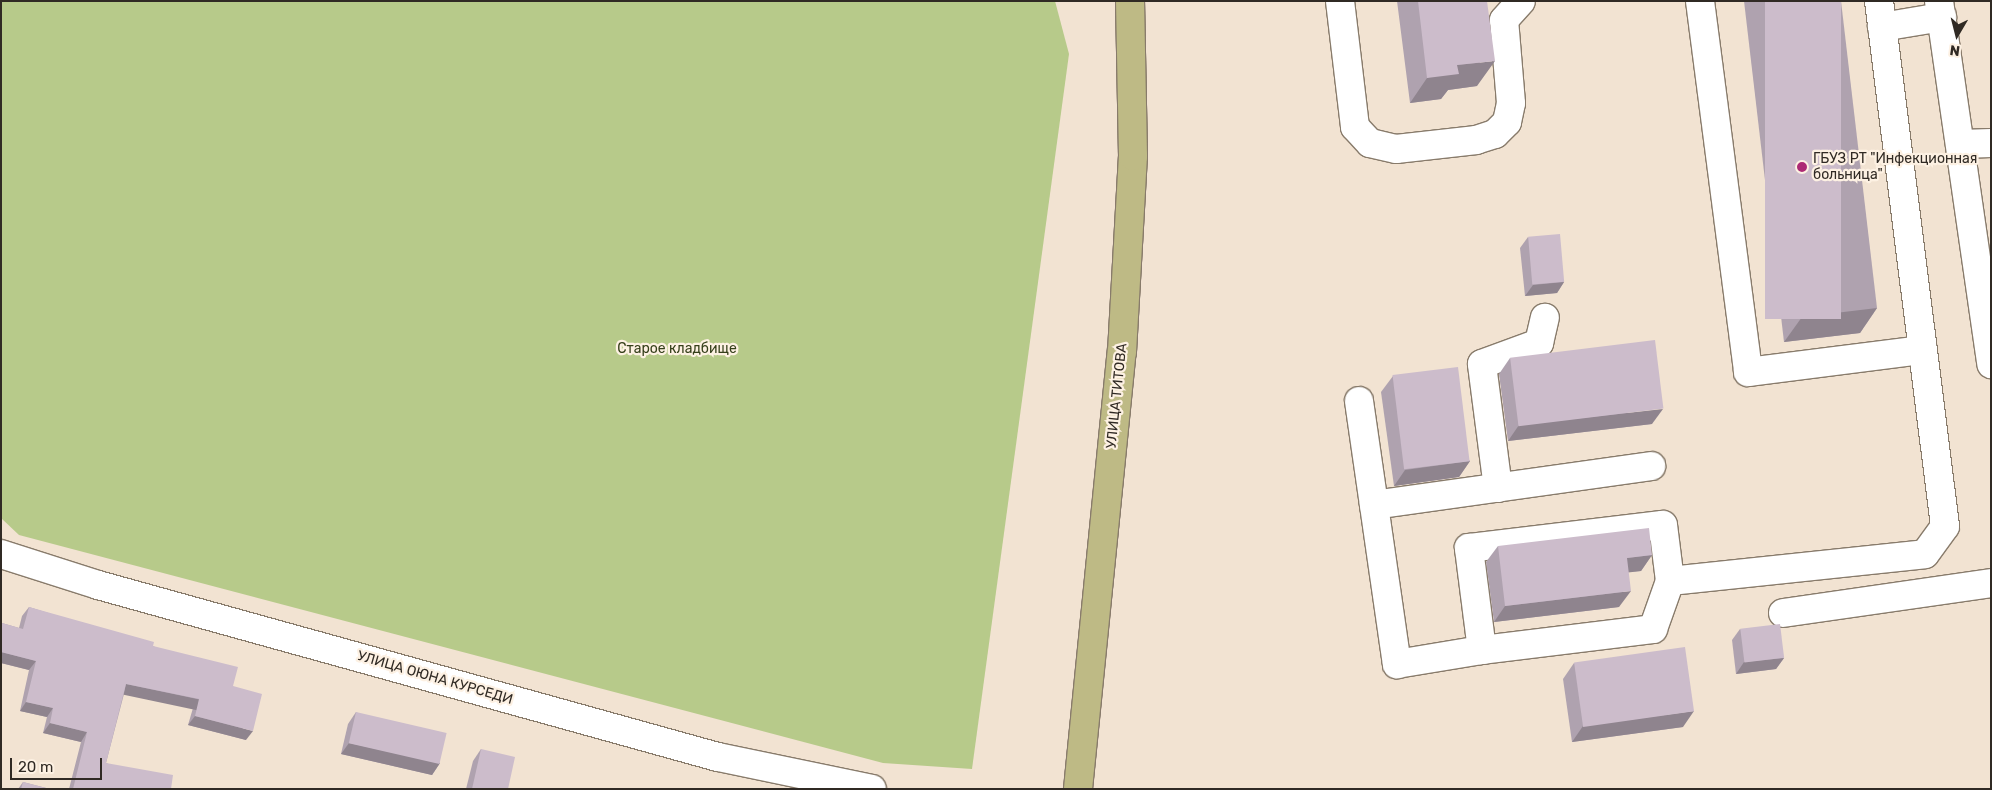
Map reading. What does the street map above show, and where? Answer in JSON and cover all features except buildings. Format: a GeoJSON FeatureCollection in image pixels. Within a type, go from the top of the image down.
{"type":"FeatureCollection","features":[{"type":"Feature","properties":{"kind":"main road","name":"УЛИЦА ТИТОВА"},"geometry":{"type":"LineString","coordinates":[[1078,789],[1122,352],[1133,156],[1130,1]]}},
{"type":"Feature","properties":{"kind":"street"},"geometry":{"type":"LineString","coordinates":[[1340,1],[1355,127],[1370,143],[1396,148],[1476,140],[1495,134],[1507,122],[1511,103],[1504,20],[1521,1]]}},
{"type":"Feature","properties":{"kind":"street"},"geometry":{"type":"LineString","coordinates":[[1700,1],[1748,372],[1923,350]]}},
{"type":"Feature","properties":{"kind":"street"},"geometry":{"type":"LineString","coordinates":[[1670,581],[1925,554],[1946,526],[1880,14],[1941,9],[1991,364]]}},
{"type":"Feature","properties":{"kind":"street"},"geometry":{"type":"LineString","coordinates":[[1961,144],[1991,143]]}},
{"type":"Feature","properties":{"kind":"street"},"geometry":{"type":"LineString","coordinates":[[1498,488],[1482,364],[1539,343],[1545,318]]}},
{"type":"Feature","properties":{"kind":"street"},"geometry":{"type":"LineString","coordinates":[[1359,400],[1397,664],[1482,650],[1653,629],[1670,581],[1662,524],[1469,548],[1482,650]]}},
{"type":"Feature","properties":{"kind":"street"},"geometry":{"type":"LineString","coordinates":[[1374,505],[1651,466]]}},
{"type":"Feature","properties":{"kind":"street","name":"УЛИЦА ОЮНА КУРСЕДИ"},"geometry":{"type":"LineString","coordinates":[[1,554],[98,585],[718,757],[872,789]]}},
{"type":"Feature","properties":{"kind":"street"},"geometry":{"type":"LineString","coordinates":[[1783,613],[1991,583]]}},
{"type":"Feature","properties":{"kind":"green space","name":"Старое кладбище"},"geometry":{"type":"Polygon","coordinates":[[[1,1],[1055,1],[1069,54],[972,769],[883,763],[19,535],[1,518],[1,1]]]}},
{"type":"Feature","properties":{"kind":"place","name":"ГБУЗ РТ \"Инфекционная больница\""},"geometry":{"type":"Point","coordinates":[1802,167]}}]}
